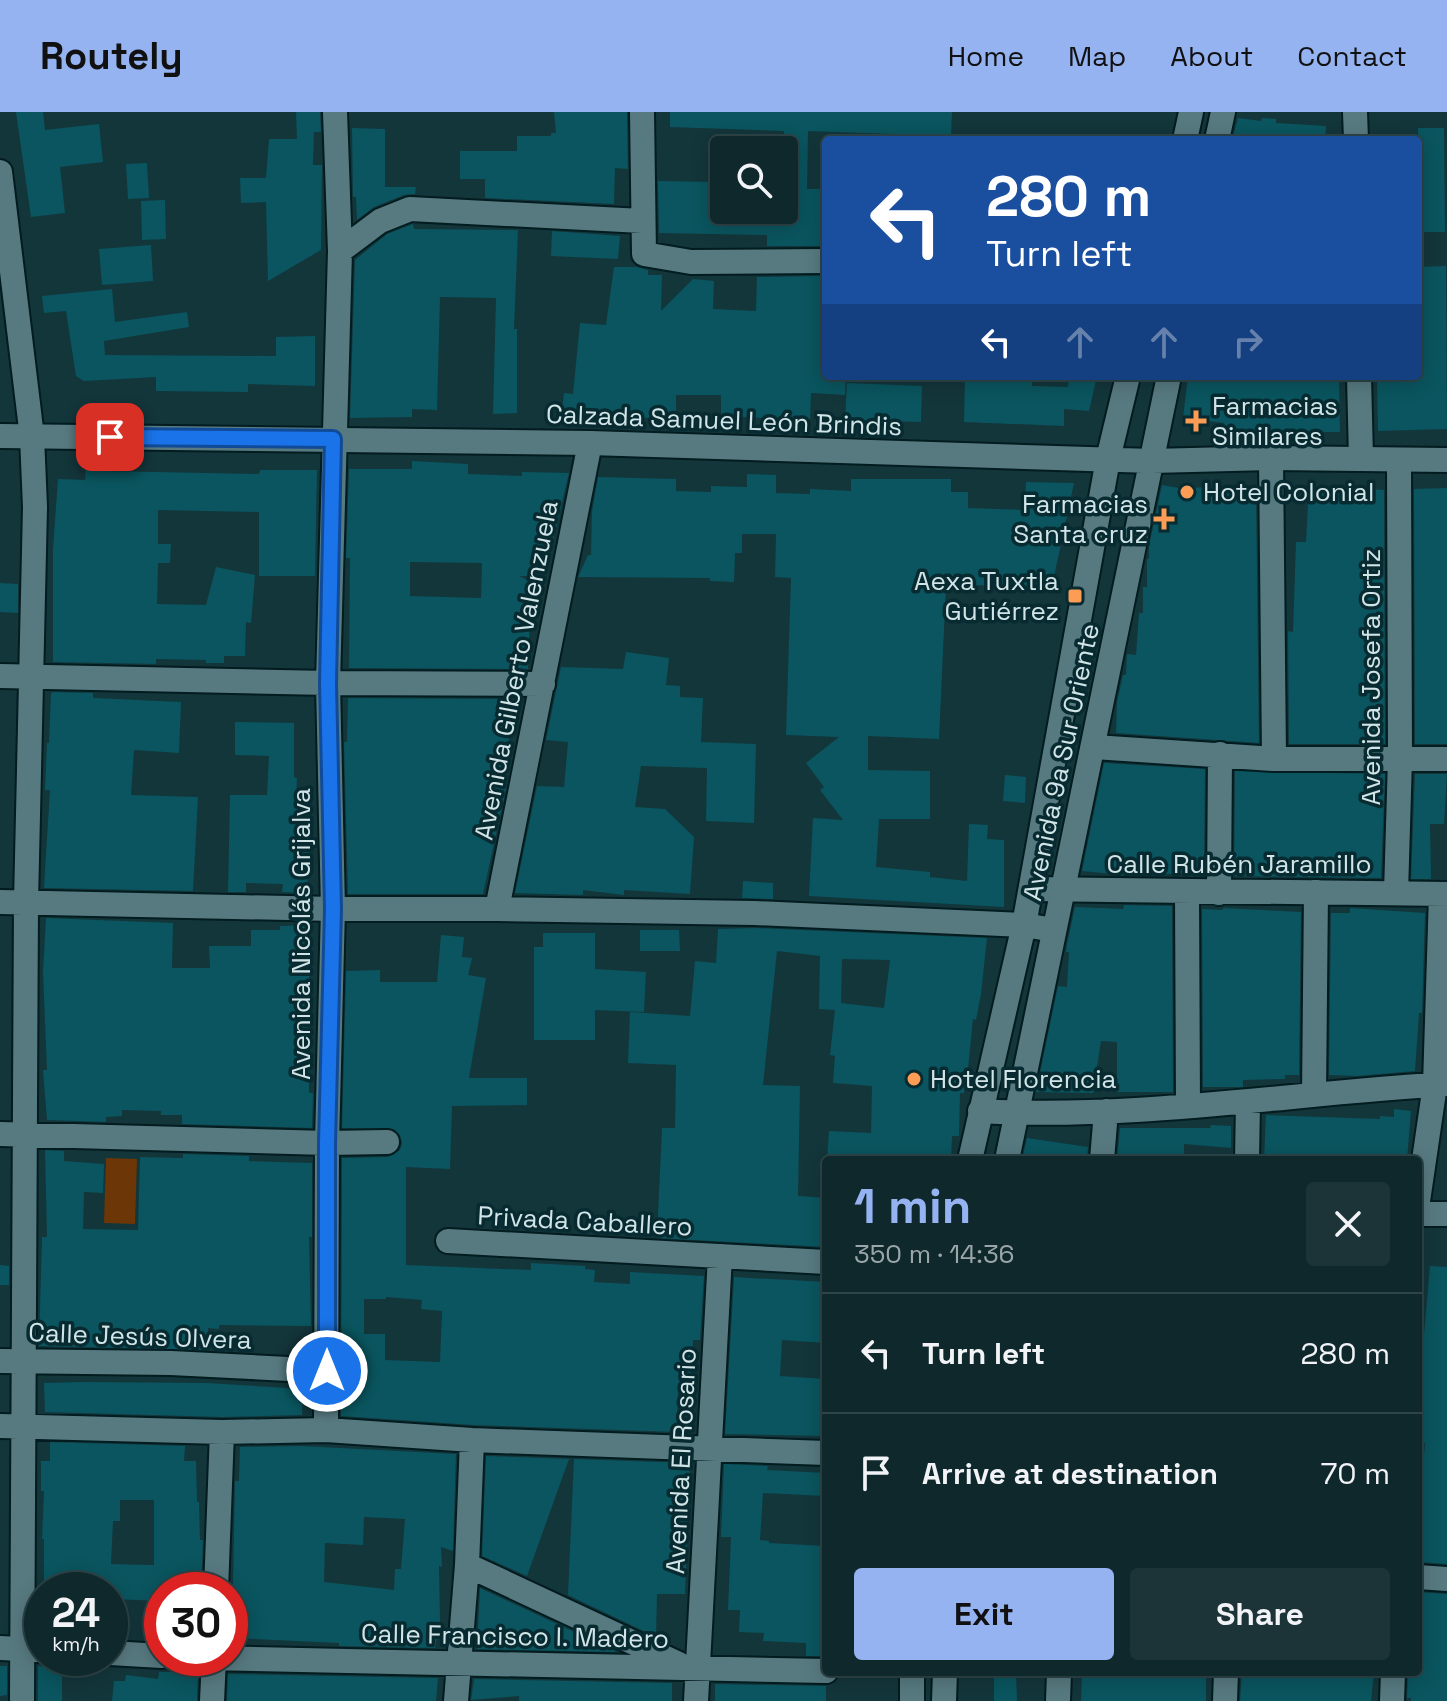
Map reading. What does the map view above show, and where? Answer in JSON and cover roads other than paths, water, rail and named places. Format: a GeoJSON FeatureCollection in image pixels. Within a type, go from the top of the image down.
{"type":"FeatureCollection","features":[{"type":"Feature","properties":{"kind":"street","name":"Avenida Nicolás Grijalva"},"geometry":{"type":"LineString","coordinates":[[326,1430],[327,1143],[333,909],[328,683],[340,251],[335,112]]}},
{"type":"Feature","properties":{"kind":"street"},"geometry":{"type":"LineString","coordinates":[[642,112],[644,254],[691,262],[822,261]]}},
{"type":"Feature","properties":{"kind":"street"},"geometry":{"type":"LineString","coordinates":[[1186,136],[1191,112]]}},
{"type":"Feature","properties":{"kind":"street"},"geometry":{"type":"LineString","coordinates":[[1218,136],[1223,112]]}},
{"type":"Feature","properties":{"kind":"street"},"geometry":{"type":"LineString","coordinates":[[1355,112],[1356,136]]}},
{"type":"Feature","properties":{"kind":"street"},"geometry":{"type":"LineString","coordinates":[[0,172],[32,437],[35,507],[26,902],[26,1135],[11,1361],[22,1701]]}},
{"type":"Feature","properties":{"kind":"street"},"geometry":{"type":"LineString","coordinates":[[340,251],[380,221],[410,209],[642,221]]}},
{"type":"Feature","properties":{"kind":"street","name":"Avenida 9a Sur Oriente"},"geometry":{"type":"LineString","coordinates":[[971,1156],[1024,925],[1108,459],[1127,380]]}},
{"type":"Feature","properties":{"kind":"street","name":"Avenida 9a Sur Oriente"},"geometry":{"type":"LineString","coordinates":[[1008,1156],[1168,380]]}},
{"type":"Feature","properties":{"kind":"street"},"geometry":{"type":"LineString","coordinates":[[1359,380],[1361,459]]}},
{"type":"Feature","properties":{"kind":"street","name":"Calzada Samuel León Brindis"},"geometry":{"type":"LineString","coordinates":[[0,436],[590,443],[1152,461],[1271,458],[1447,460]]}},
{"type":"Feature","properties":{"kind":"street","name":"Avenida Gilberto Valenzuela"},"geometry":{"type":"LineString","coordinates":[[497,909],[590,443]]}},
{"type":"Feature","properties":{"kind":"street"},"geometry":{"type":"LineString","coordinates":[[1271,458],[1274,759]]}},
{"type":"Feature","properties":{"kind":"street","name":"Avenida Josefa Ortiz"},"geometry":{"type":"LineString","coordinates":[[1396,893],[1400,759],[1399,461]]}},
{"type":"Feature","properties":{"kind":"street"},"geometry":{"type":"LineString","coordinates":[[0,676],[543,684]]}},
{"type":"Feature","properties":{"kind":"street"},"geometry":{"type":"LineString","coordinates":[[1094,747],[1274,759],[1447,759]]}},
{"type":"Feature","properties":{"kind":"street"},"geometry":{"type":"LineString","coordinates":[[1219,893],[1220,754]]}},
{"type":"Feature","properties":{"kind":"street","name":"Calle Rubén Jaramillo"},"geometry":{"type":"LineString","coordinates":[[1031,889],[1444,894]]}},
{"type":"Feature","properties":{"kind":"street"},"geometry":{"type":"LineString","coordinates":[[1187,891],[1188,1105]]}},
{"type":"Feature","properties":{"kind":"street"},"geometry":{"type":"LineString","coordinates":[[1314,1095],[1316,892]]}},
{"type":"Feature","properties":{"kind":"street"},"geometry":{"type":"LineString","coordinates":[[1422,1181],[1441,1084],[1444,894]]}},
{"type":"Feature","properties":{"kind":"street"},"geometry":{"type":"LineString","coordinates":[[0,902],[755,913],[1024,925],[1054,930]]}},
{"type":"Feature","properties":{"kind":"street"},"geometry":{"type":"LineString","coordinates":[[980,1111],[1106,1111],[1248,1102],[1441,1084]]}},
{"type":"Feature","properties":{"kind":"street"},"geometry":{"type":"LineString","coordinates":[[1247,1156],[1248,1102]]}},
{"type":"Feature","properties":{"kind":"street"},"geometry":{"type":"LineString","coordinates":[[1102,1156],[1106,1111]]}},
{"type":"Feature","properties":{"kind":"street"},"geometry":{"type":"LineString","coordinates":[[0,1134],[387,1142]]}},
{"type":"Feature","properties":{"kind":"street"},"geometry":{"type":"LineString","coordinates":[[1422,1214],[1447,1214]]}},
{"type":"Feature","properties":{"kind":"street","name":"Privada Caballero"},"geometry":{"type":"LineString","coordinates":[[448,1241],[822,1262]]}},
{"type":"Feature","properties":{"kind":"street","name":"Avenida El Rosario"},"geometry":{"type":"LineString","coordinates":[[696,1701],[692,1668],[710,1447],[720,1256]]}},
{"type":"Feature","properties":{"kind":"street","name":"Calle Jesús Olvera"},"geometry":{"type":"LineString","coordinates":[[11,1361],[171,1363],[327,1371]]}},
{"type":"Feature","properties":{"kind":"street"},"geometry":{"type":"LineString","coordinates":[[11,1426],[222,1432],[326,1430],[472,1440],[822,1453]]}},
{"type":"Feature","properties":{"kind":"street"},"geometry":{"type":"LineString","coordinates":[[217,1572],[222,1432]]}},
{"type":"Feature","properties":{"kind":"street"},"geometry":{"type":"LineString","coordinates":[[456,1701],[467,1565],[472,1440]]}},
{"type":"Feature","properties":{"kind":"street"},"geometry":{"type":"LineString","coordinates":[[467,1565],[692,1668]]}},
{"type":"Feature","properties":{"kind":"street"},"geometry":{"type":"LineString","coordinates":[[1422,1577],[1447,1579]]}},
{"type":"Feature","properties":{"kind":"street","name":"Calle Francisco I. Madero"},"geometry":{"type":"LineString","coordinates":[[248,1659],[822,1671]]}},
{"type":"Feature","properties":{"kind":"street"},"geometry":{"type":"LineString","coordinates":[[212,1701],[213,1676]]}},
{"type":"Feature","properties":{"kind":"street"},"geometry":{"type":"LineString","coordinates":[[912,1676],[912,1701]]}},
{"type":"Feature","properties":{"kind":"street"},"geometry":{"type":"LineString","coordinates":[[944,1701],[945,1676]]}},
{"type":"Feature","properties":{"kind":"street"},"geometry":{"type":"LineString","coordinates":[[1058,1701],[1059,1676]]}},
{"type":"Feature","properties":{"kind":"street"},"geometry":{"type":"LineString","coordinates":[[1225,1701],[1226,1676]]}},
{"type":"Feature","properties":{"kind":"street"},"geometry":{"type":"LineString","coordinates":[[1392,1701],[1393,1676]]}},
{"type":"Feature","properties":{"kind":"place","name":"Farmacias Similares"},"geometry":{"type":"Point","coordinates":[1196,421]}},
{"type":"Feature","properties":{"kind":"place","name":"Hotel Colonial"},"geometry":{"type":"Point","coordinates":[1187,492]}},
{"type":"Feature","properties":{"kind":"place","name":"Farmacias Santa cruz"},"geometry":{"type":"Point","coordinates":[1164,519]}},
{"type":"Feature","properties":{"kind":"place","name":"Aexa Tuxtla Gutiérrez"},"geometry":{"type":"Point","coordinates":[1075,596]}},
{"type":"Feature","properties":{"kind":"place","name":"Hotel Florencia"},"geometry":{"type":"Point","coordinates":[914,1079]}}]}
